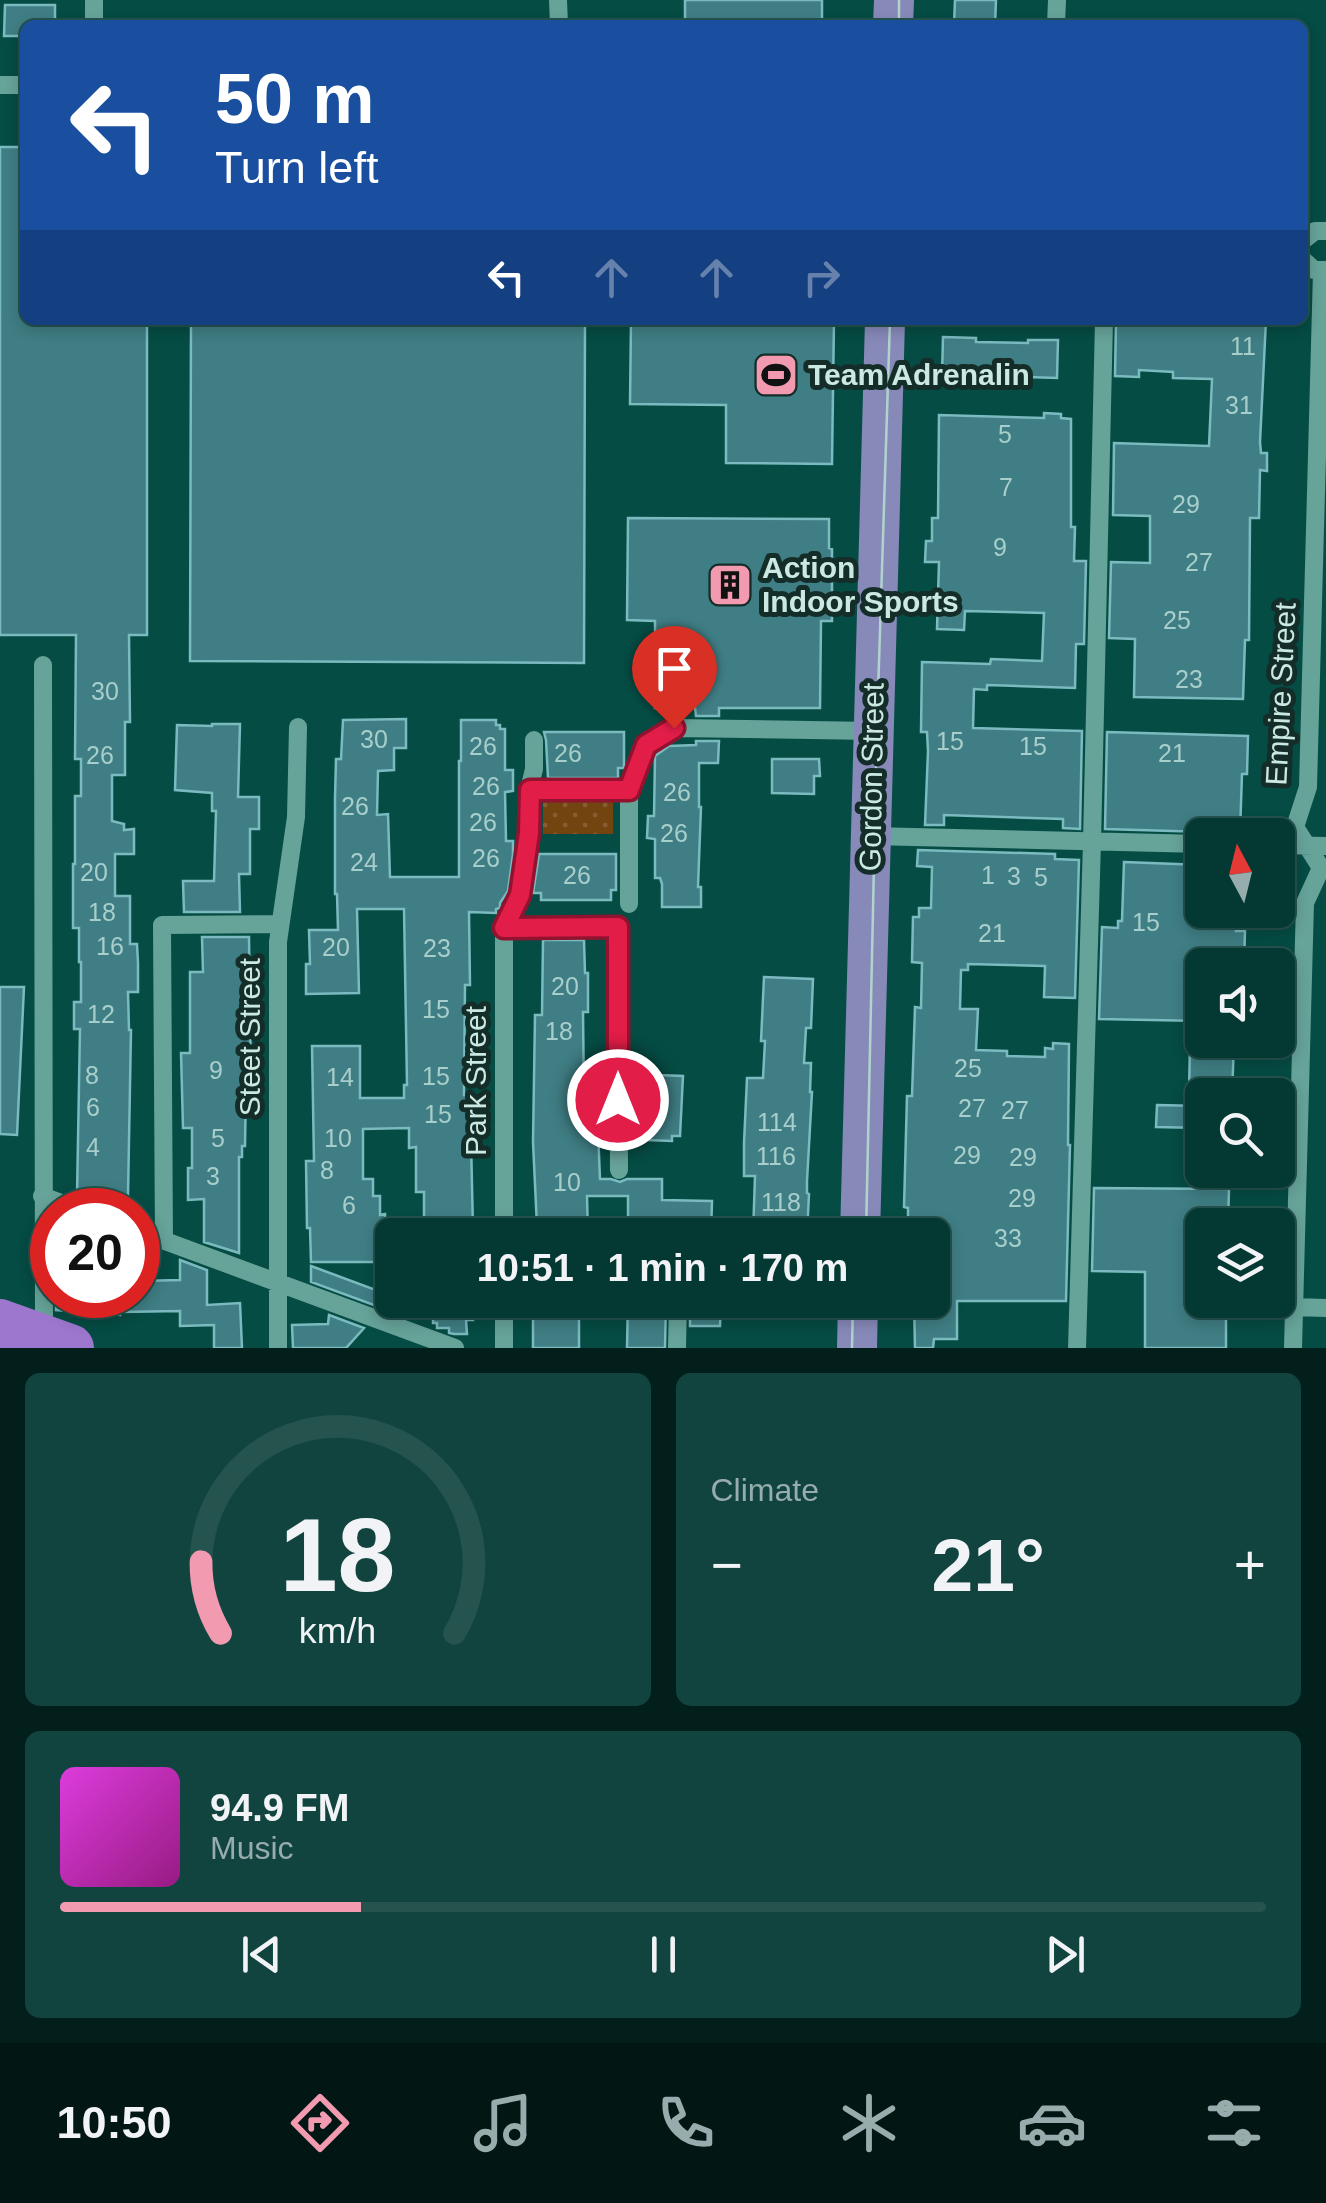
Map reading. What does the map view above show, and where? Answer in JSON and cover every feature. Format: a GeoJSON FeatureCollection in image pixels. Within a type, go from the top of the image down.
{"type":"FeatureCollection","features":[{"type":"Feature","properties":{"kind":"main road","name":"Gordon Street"},"geometry":{"type":"LineString","coordinates":[[860,1218],[884,325]]}},
{"type":"Feature","properties":{"kind":"main road"},"geometry":{"type":"LineString","coordinates":[[857,1348],[858,1318]]}},
{"type":"Feature","properties":{"kind":"street","name":"Empire Street"},"geometry":{"type":"LineString","coordinates":[[1295,1270],[1305,903],[1321,868],[1317,846],[1296,827],[1308,786],[1324,270]]}},
{"type":"Feature","properties":{"kind":"street"},"geometry":{"type":"LineString","coordinates":[[1076,1348],[1104,325]]}},
{"type":"Feature","properties":{"kind":"street"},"geometry":{"type":"LineString","coordinates":[[42,1188],[43,665]]}},
{"type":"Feature","properties":{"kind":"street","name":"Steet Street"},"geometry":{"type":"LineString","coordinates":[[278,1348],[279,924],[296,816],[298,727]]}},
{"type":"Feature","properties":{"kind":"street"},"geometry":{"type":"LineString","coordinates":[[629,904],[629,790],[646,745],[674,728],[874,731]]}},
{"type":"Feature","properties":{"kind":"street"},"geometry":{"type":"LineString","coordinates":[[534,740],[529,833],[520,895],[504,928],[618,927],[618,1170]]}},
{"type":"Feature","properties":{"kind":"street"},"geometry":{"type":"LineString","coordinates":[[530,790],[629,790]]}},
{"type":"Feature","properties":{"kind":"street"},"geometry":{"type":"LineString","coordinates":[[871,836],[1185,844]]}},
{"type":"Feature","properties":{"kind":"street"},"geometry":{"type":"LineString","coordinates":[[164,1241],[162,925],[279,924]]}},
{"type":"Feature","properties":{"kind":"street","name":"Park Street"},"geometry":{"type":"LineString","coordinates":[[504,928],[504,1218]]}},
{"type":"Feature","properties":{"kind":"street"},"geometry":{"type":"LineString","coordinates":[[160,1239],[455,1348]]}},
{"type":"Feature","properties":{"kind":"street"},"geometry":{"type":"LineString","coordinates":[[1295,1307],[1326,1308]]}},
{"type":"Feature","properties":{"kind":"street"},"geometry":{"type":"LineString","coordinates":[[504,1318],[504,1348]]}},
{"type":"Feature","properties":{"kind":"street"},"geometry":{"type":"LineString","coordinates":[[677,1348],[678,1318]]}},
{"type":"Feature","properties":{"kind":"street","name":"Empire Street"},"geometry":{"type":"LineString","coordinates":[[1293,1348],[1294,1318]]}},
{"type":"Feature","properties":{"kind":"shaded area"},"geometry":{"type":"Polygon","coordinates":[[[543,800],[613,800],[613,834],[543,834],[543,800]]]}},
{"type":"Feature","properties":{"kind":"building"},"geometry":{"type":"Polygon","coordinates":[[[685,0],[822,0],[822,20],[685,20],[685,0]]]}},
{"type":"Feature","properties":{"kind":"building"},"geometry":{"type":"Polygon","coordinates":[[[955,0],[996,0],[995,20],[954,20],[955,0]]]}},
{"type":"Feature","properties":{"kind":"building"},"geometry":{"type":"Polygon","coordinates":[[[5,5],[55,5],[55,20],[20,20],[20,36],[4,36],[5,5]]]}},
{"type":"Feature","properties":{"kind":"building"},"geometry":{"type":"Polygon","coordinates":[[[0,147],[20,147],[20,325],[147,325],[147,635],[129,635],[130,722],[125,722],[125,775],[112,775],[112,821],[124,824],[124,830],[134,829],[134,854],[115,854],[115,896],[130,896],[130,944],[137,944],[138,963],[138,992],[128,992],[128,1188],[77,1188],[80,1029],[74,1029],[74,1002],[81,1002],[81,962],[79,928],[73,928],[73,864],[75,796],[81,796],[81,759],[75,759],[76,635],[0,635],[0,147]]]}},
{"type":"Feature","properties":{"kind":"building"},"geometry":{"type":"Polygon","coordinates":[[[191,325],[585,325],[584,663],[190,661],[191,325]]]}},
{"type":"Feature","properties":{"kind":"building"},"geometry":{"type":"Polygon","coordinates":[[[631,325],[834,325],[832,464],[726,463],[726,405],[630,404],[631,325]]]}},
{"type":"Feature","properties":{"kind":"building"},"geometry":{"type":"Polygon","coordinates":[[[1116,325],[1266,325],[1260,442],[1261,453],[1267,453],[1267,471],[1260,470],[1259,518],[1250,518],[1249,640],[1245,640],[1243,699],[1134,697],[1135,639],[1109,638],[1111,562],[1150,563],[1150,516],[1113,515],[1114,443],[1209,446],[1212,379],[1173,378],[1173,372],[1139,370],[1139,377],[1115,376],[1116,325]]]}},
{"type":"Feature","properties":{"kind":"building"},"geometry":{"type":"Polygon","coordinates":[[[943,337],[976,338],[976,342],[1058,340],[1057,378],[1027,377],[1027,373],[942,375],[943,337]]]}},
{"type":"Feature","properties":{"kind":"building"},"geometry":{"type":"Polygon","coordinates":[[[1044,413],[1071,419],[1074,561],[1086,561],[1084,644],[1076,644],[1075,688],[987,685],[987,690],[974,689],[973,728],[1082,731],[1080,829],[1063,828],[1063,819],[944,815],[944,825],[925,825],[928,751],[927,732],[921,732],[922,662],[1042,661],[1044,613],[965,611],[964,630],[937,629],[939,562],[925,562],[926,541],[932,541],[932,518],[938,518],[939,415],[1044,418],[1044,413]]]}},
{"type":"Feature","properties":{"kind":"building"},"geometry":{"type":"Polygon","coordinates":[[[628,518],[829,519],[832,621],[821,621],[820,708],[719,708],[719,716],[696,716],[695,708],[655,708],[655,621],[627,620],[628,518]]]}},
{"type":"Feature","properties":{"kind":"building"},"geometry":{"type":"Polygon","coordinates":[[[406,719],[406,748],[394,748],[394,770],[378,771],[377,815],[388,814],[390,877],[459,877],[461,720],[496,720],[500,729],[505,729],[505,770],[513,770],[513,791],[505,792],[506,841],[513,841],[513,854],[508,891],[500,908],[496,913],[469,912],[464,1095],[470,1095],[473,1218],[424,1218],[424,1192],[416,1192],[416,1147],[409,1148],[409,1128],[363,1129],[363,1179],[373,1179],[373,1196],[380,1196],[380,1215],[385,1214],[385,1218],[375,1218],[375,1262],[311,1262],[306,1161],[314,1161],[312,1046],[360,1046],[360,1098],[404,1098],[407,1085],[404,909],[357,909],[359,993],[306,994],[309,930],[338,930],[335,798],[343,720],[406,719]]]}},
{"type":"Feature","properties":{"kind":"building"},"geometry":{"type":"Polygon","coordinates":[[[240,724],[238,797],[259,797],[259,829],[250,829],[250,874],[239,874],[240,912],[184,912],[183,881],[214,881],[216,811],[212,811],[212,793],[175,790],[177,725],[240,724]]]}},
{"type":"Feature","properties":{"kind":"building"},"geometry":{"type":"Polygon","coordinates":[[[544,732],[624,732],[624,768],[618,768],[618,778],[548,778],[544,732]]]}},
{"type":"Feature","properties":{"kind":"building"},"geometry":{"type":"Polygon","coordinates":[[[1107,732],[1248,736],[1241,818],[1185,818],[1185,831],[1105,829],[1107,732]]]}},
{"type":"Feature","properties":{"kind":"building"},"geometry":{"type":"Polygon","coordinates":[[[696,741],[719,741],[718,763],[699,763],[701,907],[662,907],[662,884],[660,878],[655,878],[655,839],[647,838],[648,816],[654,816],[655,756],[669,746],[696,745],[696,741]]]}},
{"type":"Feature","properties":{"kind":"building"},"geometry":{"type":"Polygon","coordinates":[[[772,759],[819,759],[820,776],[814,776],[814,794],[772,793],[772,759]]]}},
{"type":"Feature","properties":{"kind":"building"},"geometry":{"type":"Polygon","coordinates":[[[918,850],[1055,854],[1055,859],[1079,860],[1075,998],[1044,997],[1045,966],[968,964],[968,970],[961,970],[960,1009],[978,1009],[976,1050],[1045,1057],[1045,1048],[1053,1049],[1053,1043],[1069,1044],[1066,1301],[957,1301],[957,1339],[934,1339],[933,1348],[915,1348],[914,1318],[950,1318],[950,1218],[908,1218],[908,1208],[904,1207],[907,1096],[912,1096],[915,1007],[921,1008],[922,963],[912,962],[913,917],[919,917],[919,908],[931,908],[932,867],[917,866],[918,850]]]}},
{"type":"Feature","properties":{"kind":"building"},"geometry":{"type":"Polygon","coordinates":[[[539,854],[616,854],[616,890],[611,890],[611,900],[541,900],[541,893],[533,893],[539,854]]]}},
{"type":"Feature","properties":{"kind":"building"},"geometry":{"type":"Polygon","coordinates":[[[1124,862],[1185,864],[1185,928],[1236,928],[1245,931],[1244,948],[1185,948],[1185,1021],[1099,1019],[1102,927],[1118,928],[1118,921],[1122,921],[1124,862]]]}},
{"type":"Feature","properties":{"kind":"building"},"geometry":{"type":"Polygon","coordinates":[[[202,937],[249,937],[251,1086],[246,1086],[245,1146],[239,1157],[239,1253],[204,1242],[204,1199],[188,1200],[192,1128],[183,1128],[181,1053],[190,1053],[190,972],[203,972],[202,937]]]}},
{"type":"Feature","properties":{"kind":"building"},"geometry":{"type":"Polygon","coordinates":[[[543,940],[584,940],[588,1012],[583,1012],[584,1098],[588,1131],[598,1131],[600,1179],[662,1179],[662,1200],[712,1201],[712,1218],[628,1218],[628,1196],[587,1196],[588,1218],[537,1218],[535,1015],[542,1015],[543,940]]]}},
{"type":"Feature","properties":{"kind":"building"},"geometry":{"type":"Polygon","coordinates":[[[764,977],[813,979],[811,1028],[806,1028],[804,1063],[811,1063],[812,1092],[808,1218],[754,1218],[755,1176],[744,1176],[744,1143],[747,1078],[763,1078],[765,1041],[761,1041],[764,977]]]}},
{"type":"Feature","properties":{"kind":"building"},"geometry":{"type":"Polygon","coordinates":[[[0,987],[24,987],[17,1135],[0,1134],[0,987]]]}},
{"type":"Feature","properties":{"kind":"building"},"geometry":{"type":"Polygon","coordinates":[[[1190,1058],[1233,1058],[1233,1078],[1189,1078],[1190,1058]]]}},
{"type":"Feature","properties":{"kind":"building"},"geometry":{"type":"Polygon","coordinates":[[[631,1074],[683,1076],[680,1136],[672,1136],[672,1141],[646,1140],[648,1107],[631,1106],[631,1074]]]}},
{"type":"Feature","properties":{"kind":"building"},"geometry":{"type":"Polygon","coordinates":[[[1157,1105],[1185,1106],[1185,1128],[1156,1127],[1157,1105]]]}},
{"type":"Feature","properties":{"kind":"building"},"geometry":{"type":"Polygon","coordinates":[[[1094,1188],[1229,1189],[1228,1208],[1185,1208],[1185,1318],[1226,1318],[1226,1348],[1145,1348],[1145,1272],[1092,1271],[1094,1188]]]}},
{"type":"Feature","properties":{"kind":"building"},"geometry":{"type":"Polygon","coordinates":[[[180,1260],[207,1270],[207,1305],[240,1303],[242,1348],[214,1348],[214,1325],[180,1326],[180,1311],[160,1311],[160,1280],[180,1280],[180,1260]]]}},
{"type":"Feature","properties":{"kind":"building"},"geometry":{"type":"Polygon","coordinates":[[[311,1266],[375,1290],[375,1305],[311,1282],[311,1266]]]}},
{"type":"Feature","properties":{"kind":"building"},"geometry":{"type":"Polygon","coordinates":[[[329,1315],[364,1328],[346,1348],[293,1348],[292,1325],[328,1324],[329,1315]]]}},
{"type":"Feature","properties":{"kind":"building"},"geometry":{"type":"Polygon","coordinates":[[[433,1318],[473,1318],[466,1320],[467,1334],[449,1333],[449,1328],[437,1328],[437,1323],[433,1323],[433,1318]]]}},
{"type":"Feature","properties":{"kind":"building"},"geometry":{"type":"Polygon","coordinates":[[[533,1318],[579,1318],[579,1348],[533,1348],[533,1318]]]}},
{"type":"Feature","properties":{"kind":"building"},"geometry":{"type":"Polygon","coordinates":[[[628,1318],[666,1318],[665,1348],[627,1348],[628,1318]]]}},
{"type":"Feature","properties":{"kind":"building"},"geometry":{"type":"Polygon","coordinates":[[[690,1318],[720,1318],[720,1326],[690,1326],[690,1318]]]}},
{"type":"Feature","properties":{"kind":"tram line"},"geometry":{"type":"LineString","coordinates":[[899,0],[899,20]]}},
{"type":"Feature","properties":{"kind":"tram line"},"geometry":{"type":"LineString","coordinates":[[866,1218],[890,325]]}},
{"type":"Feature","properties":{"kind":"tram line"},"geometry":{"type":"LineString","coordinates":[[852,1348],[853,1318]]}},
{"type":"Feature","properties":{"kind":"place","name":"Team Adrenalin"},"geometry":{"type":"Point","coordinates":[776,375]}},
{"type":"Feature","properties":{"kind":"place","name":"Action Indoor Sports"},"geometry":{"type":"Point","coordinates":[730,585]}},
{"type":"Feature","properties":{"kind":"route"},"geometry":{"type":"LineString","coordinates":[[618,1100],[618,927],[504,928],[520,895],[529,833],[530,790],[629,790],[646,745],[674,728]]}}]}
